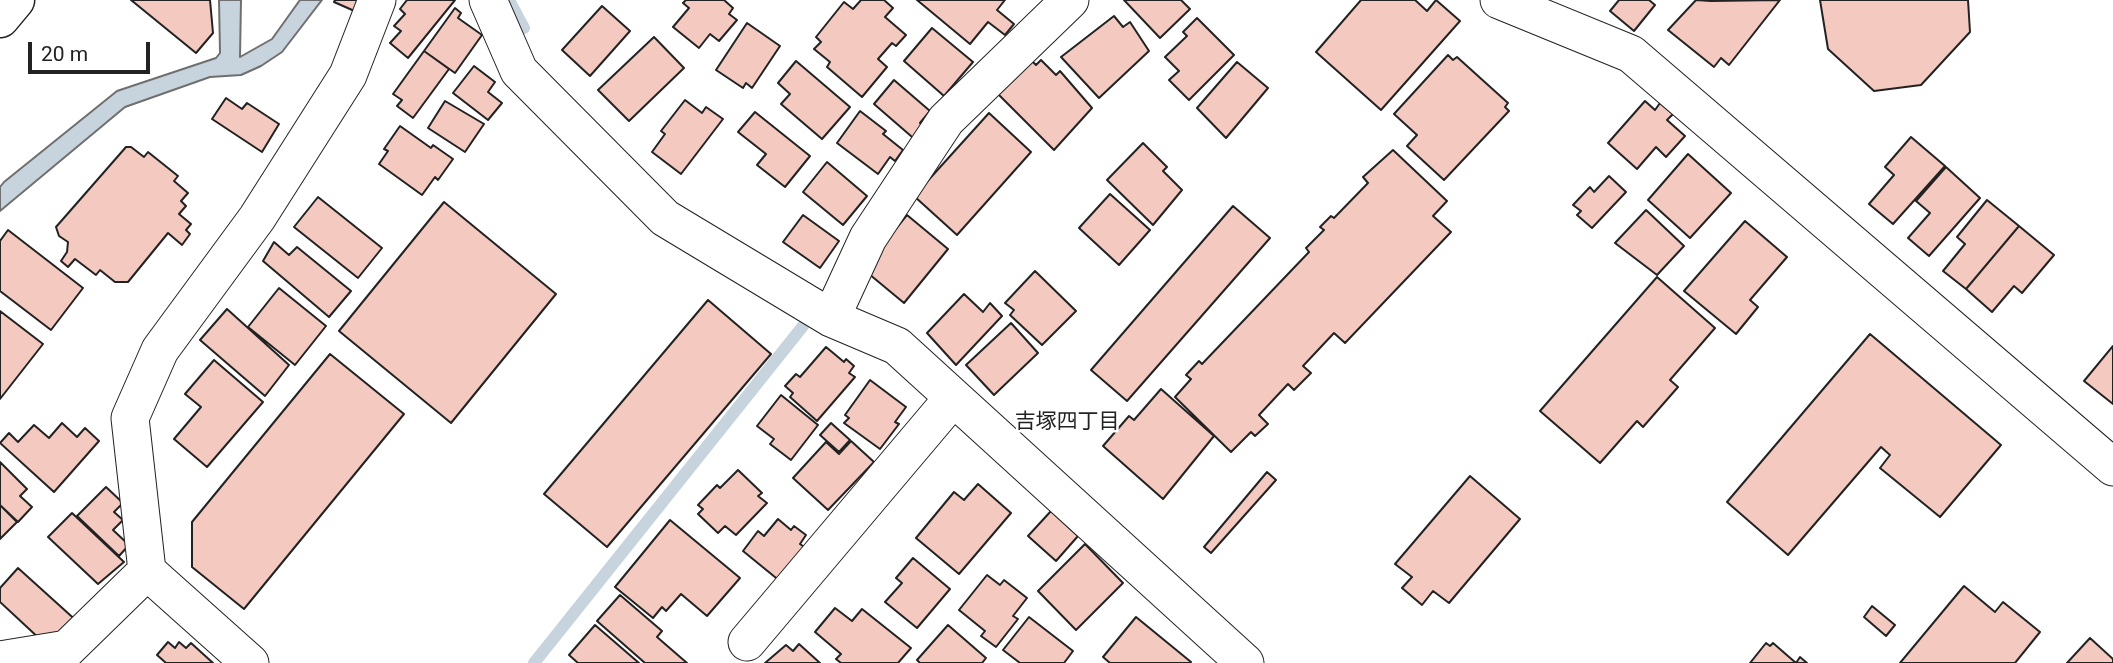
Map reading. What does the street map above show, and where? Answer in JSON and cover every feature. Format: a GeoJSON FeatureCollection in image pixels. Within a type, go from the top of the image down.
{"type":"FeatureCollection","features":[{"type":"Feature","properties":{"kind":"street"},"geometry":{"type":"LineString","coordinates":[[0,18],[15,0]]}},
{"type":"Feature","properties":{"kind":"street"},"geometry":{"type":"LineString","coordinates":[[250,663],[147,571],[130,418],[160,350],[257,218],[348,75],[377,0]]}},
{"type":"Feature","properties":{"kind":"street"},"geometry":{"type":"LineString","coordinates":[[488,0],[519,71],[665,218],[831,318],[897,346],[1245,663]]}},
{"type":"Feature","properties":{"kind":"street"},"geometry":{"type":"LineString","coordinates":[[831,318],[868,238],[946,120],[1070,0]]}},
{"type":"Feature","properties":{"kind":"street"},"geometry":{"type":"LineString","coordinates":[[1499,0],[1632,54],[2113,467]]}},
{"type":"Feature","properties":{"kind":"street"},"geometry":{"type":"LineString","coordinates":[[747,642],[953,398]]}},
{"type":"Feature","properties":{"kind":"street"},"geometry":{"type":"LineString","coordinates":[[0,660],[67,649],[147,571]]}},
{"type":"Feature","properties":{"kind":"shaded area"},"geometry":{"type":"Polygon","coordinates":[[[219,0],[241,0],[240,57],[272,39],[300,0],[322,0],[282,52],[261,66],[241,75],[210,77],[125,107],[0,211],[0,187],[4,182],[117,91],[216,58],[220,53],[219,0]]]}},
{"type":"Feature","properties":{"kind":"building"},"geometry":{"type":"Polygon","coordinates":[[[131,0],[210,0],[213,33],[196,53],[131,0]]]}},
{"type":"Feature","properties":{"kind":"building"},"geometry":{"type":"Polygon","coordinates":[[[365,0],[359,13],[334,2],[365,0]]]}},
{"type":"Feature","properties":{"kind":"building"},"geometry":{"type":"Polygon","coordinates":[[[407,0],[455,0],[408,58],[390,43],[401,31],[394,26],[405,14],[400,9],[407,0]]]}},
{"type":"Feature","properties":{"kind":"building"},"geometry":{"type":"Polygon","coordinates":[[[686,0],[724,0],[733,8],[729,14],[737,20],[719,41],[710,34],[699,48],[673,27],[689,8],[683,3],[686,0]]]}},
{"type":"Feature","properties":{"kind":"building"},"geometry":{"type":"Polygon","coordinates":[[[861,0],[884,0],[893,8],[885,17],[906,35],[896,46],[892,43],[878,59],[887,67],[862,97],[827,67],[830,62],[814,49],[821,42],[816,37],[844,2],[853,9],[861,0]]]}},
{"type":"Feature","properties":{"kind":"building"},"geometry":{"type":"Polygon","coordinates":[[[917,0],[1005,0],[997,10],[1014,24],[1005,35],[988,22],[970,44],[917,0]]]}},
{"type":"Feature","properties":{"kind":"building"},"geometry":{"type":"Polygon","coordinates":[[[1124,0],[1181,0],[1190,9],[1160,38],[1124,0]]]}},
{"type":"Feature","properties":{"kind":"building"},"geometry":{"type":"Polygon","coordinates":[[[1361,0],[1415,0],[1427,11],[1436,0],[1460,21],[1381,110],[1316,52],[1361,0]]]}},
{"type":"Feature","properties":{"kind":"building"},"geometry":{"type":"Polygon","coordinates":[[[1619,0],[1649,0],[1655,5],[1634,31],[1610,11],[1619,0]]]}},
{"type":"Feature","properties":{"kind":"building"},"geometry":{"type":"Polygon","coordinates":[[[1696,0],[1780,0],[1729,65],[1721,58],[1714,67],[1668,30],[1696,0]]]}},
{"type":"Feature","properties":{"kind":"building"},"geometry":{"type":"Polygon","coordinates":[[[1820,0],[1968,0],[1970,32],[1921,85],[1874,91],[1828,49],[1820,0]]]}},
{"type":"Feature","properties":{"kind":"building"},"geometry":{"type":"Polygon","coordinates":[[[602,6],[630,31],[590,76],[562,50],[602,6]]]}},
{"type":"Feature","properties":{"kind":"building"},"geometry":{"type":"Polygon","coordinates":[[[455,8],[461,13],[458,18],[482,35],[455,73],[424,51],[455,8]]]}},
{"type":"Feature","properties":{"kind":"building"},"geometry":{"type":"Polygon","coordinates":[[[1114,16],[1123,27],[1130,22],[1149,51],[1099,98],[1061,57],[1114,16]]]}},
{"type":"Feature","properties":{"kind":"building"},"geometry":{"type":"Polygon","coordinates":[[[1197,18],[1234,55],[1189,100],[1169,80],[1179,71],[1165,57],[1187,36],[1183,32],[1197,18]]]}},
{"type":"Feature","properties":{"kind":"building"},"geometry":{"type":"Polygon","coordinates":[[[747,23],[780,46],[752,88],[746,83],[743,88],[716,70],[747,23]]]}},
{"type":"Feature","properties":{"kind":"building"},"geometry":{"type":"Polygon","coordinates":[[[932,28],[973,62],[944,96],[904,61],[932,28]]]}},
{"type":"Feature","properties":{"kind":"building"},"geometry":{"type":"Polygon","coordinates":[[[654,37],[684,68],[629,121],[598,90],[654,37]]]}},
{"type":"Feature","properties":{"kind":"building"},"geometry":{"type":"Polygon","coordinates":[[[424,51],[449,69],[413,118],[397,106],[402,100],[393,94],[424,51]]]}},
{"type":"Feature","properties":{"kind":"building"},"geometry":{"type":"Polygon","coordinates":[[[1448,55],[1453,60],[1457,57],[1508,103],[1505,107],[1509,111],[1444,180],[1407,146],[1417,135],[1394,114],[1448,55]]]}},
{"type":"Feature","properties":{"kind":"building"},"geometry":{"type":"Polygon","coordinates":[[[1030,59],[1036,65],[1041,60],[1056,75],[1060,71],[1092,108],[1054,150],[996,92],[1030,59]]]}},
{"type":"Feature","properties":{"kind":"building"},"geometry":{"type":"Polygon","coordinates":[[[796,61],[850,107],[822,139],[781,104],[790,94],[778,83],[796,61]]]}},
{"type":"Feature","properties":{"kind":"building"},"geometry":{"type":"Polygon","coordinates":[[[1237,62],[1268,88],[1226,138],[1197,108],[1237,62]]]}},
{"type":"Feature","properties":{"kind":"building"},"geometry":{"type":"Polygon","coordinates":[[[474,66],[495,82],[488,92],[502,103],[488,120],[453,93],[474,66]]]}},
{"type":"Feature","properties":{"kind":"building"},"geometry":{"type":"Polygon","coordinates":[[[894,80],[930,111],[920,123],[928,131],[919,143],[874,104],[894,80]]]}},
{"type":"Feature","properties":{"kind":"building"},"geometry":{"type":"Polygon","coordinates":[[[226,98],[242,109],[247,103],[279,124],[262,152],[212,119],[226,98]]]}},
{"type":"Feature","properties":{"kind":"building"},"geometry":{"type":"Polygon","coordinates":[[[685,100],[702,113],[706,107],[723,119],[681,174],[652,152],[665,134],[661,131],[685,100]]]}},
{"type":"Feature","properties":{"kind":"building"},"geometry":{"type":"Polygon","coordinates":[[[445,101],[484,124],[465,152],[428,128],[445,101]]]}},
{"type":"Feature","properties":{"kind":"building"},"geometry":{"type":"Polygon","coordinates":[[[1645,101],[1655,110],[1660,103],[1673,114],[1667,120],[1685,136],[1666,157],[1656,147],[1637,169],[1608,143],[1645,101]]]}},
{"type":"Feature","properties":{"kind":"building"},"geometry":{"type":"Polygon","coordinates":[[[860,111],[886,131],[883,134],[903,150],[895,161],[890,157],[878,174],[837,143],[860,111]]]}},
{"type":"Feature","properties":{"kind":"building"},"geometry":{"type":"Polygon","coordinates":[[[755,112],[810,156],[785,187],[757,165],[766,154],[738,132],[755,112]]]}},
{"type":"Feature","properties":{"kind":"building"},"geometry":{"type":"Polygon","coordinates":[[[989,113],[1031,152],[957,235],[914,196],[989,113]]]}},
{"type":"Feature","properties":{"kind":"building"},"geometry":{"type":"Polygon","coordinates":[[[400,126],[431,148],[433,145],[453,159],[438,180],[435,177],[422,195],[379,164],[388,151],[384,149],[400,126]]]}},
{"type":"Feature","properties":{"kind":"building"},"geometry":{"type":"Polygon","coordinates":[[[1911,137],[1945,166],[1893,224],[1869,204],[1894,175],[1885,167],[1911,137]]]}},
{"type":"Feature","properties":{"kind":"building"},"geometry":{"type":"Polygon","coordinates":[[[1143,143],[1167,167],[1163,171],[1182,190],[1153,225],[1107,180],[1143,143]]]}},
{"type":"Feature","properties":{"kind":"building"},"geometry":{"type":"Polygon","coordinates":[[[126,147],[131,147],[144,157],[148,152],[178,176],[174,181],[188,193],[181,201],[186,206],[179,214],[191,224],[186,230],[190,234],[182,245],[168,233],[128,282],[115,282],[100,270],[96,275],[75,259],[68,267],[61,261],[67,252],[68,242],[59,236],[56,227],[126,147]]]}},
{"type":"Feature","properties":{"kind":"building"},"geometry":{"type":"Polygon","coordinates":[[[1393,150],[1447,201],[1433,216],[1451,232],[1345,343],[1334,333],[1303,366],[1311,373],[1294,390],[1288,384],[1259,415],[1268,424],[1255,436],[1251,432],[1231,452],[1175,397],[1191,379],[1186,375],[1199,361],[1202,364],[1309,252],[1306,248],[1324,230],[1320,227],[1331,216],[1334,218],[1368,183],[1363,177],[1393,150]]]}},
{"type":"Feature","properties":{"kind":"building"},"geometry":{"type":"Polygon","coordinates":[[[1688,154],[1731,193],[1690,238],[1648,200],[1688,154]]]}},
{"type":"Feature","properties":{"kind":"building"},"geometry":{"type":"Polygon","coordinates":[[[827,162],[867,196],[843,225],[803,192],[827,162]]]}},
{"type":"Feature","properties":{"kind":"building"},"geometry":{"type":"Polygon","coordinates":[[[1946,167],[1980,198],[1929,256],[1908,238],[1930,213],[1916,201],[1946,167]]]}},
{"type":"Feature","properties":{"kind":"building"},"geometry":{"type":"Polygon","coordinates":[[[1609,176],[1626,192],[1592,228],[1577,215],[1581,211],[1573,205],[1590,187],[1594,192],[1609,176]]]}},
{"type":"Feature","properties":{"kind":"building"},"geometry":{"type":"Polygon","coordinates":[[[1110,194],[1150,230],[1119,265],[1079,228],[1110,194]]]}},
{"type":"Feature","properties":{"kind":"building"},"geometry":{"type":"Polygon","coordinates":[[[318,197],[382,248],[358,278],[294,227],[318,197]]]}},
{"type":"Feature","properties":{"kind":"building"},"geometry":{"type":"Polygon","coordinates":[[[1987,200],[2019,226],[1966,289],[1943,271],[1965,244],[1957,237],[1987,200]]]}},
{"type":"Feature","properties":{"kind":"building"},"geometry":{"type":"Polygon","coordinates":[[[444,202],[556,294],[451,423],[339,331],[444,202]]]}},
{"type":"Feature","properties":{"kind":"building"},"geometry":{"type":"Polygon","coordinates":[[[1233,206],[1270,238],[1127,401],[1091,370],[1233,206]]]}},
{"type":"Feature","properties":{"kind":"building"},"geometry":{"type":"Polygon","coordinates":[[[1646,210],[1684,246],[1657,275],[1615,243],[1646,210]]]}},
{"type":"Feature","properties":{"kind":"building"},"geometry":{"type":"Polygon","coordinates":[[[803,215],[839,241],[820,268],[783,242],[803,215]]]}},
{"type":"Feature","properties":{"kind":"building"},"geometry":{"type":"Polygon","coordinates":[[[907,215],[948,249],[904,303],[863,269],[907,215]]]}},
{"type":"Feature","properties":{"kind":"building"},"geometry":{"type":"Polygon","coordinates":[[[1745,221],[1787,257],[1750,300],[1758,307],[1736,334],[1684,291],[1745,221]]]}},
{"type":"Feature","properties":{"kind":"building"},"geometry":{"type":"Polygon","coordinates":[[[2019,226],[2054,255],[2022,293],[2014,286],[1992,312],[1966,289],[2019,226]]]}},
{"type":"Feature","properties":{"kind":"building"},"geometry":{"type":"Polygon","coordinates":[[[8,230],[83,288],[51,330],[0,291],[0,241],[8,230]]]}},
{"type":"Feature","properties":{"kind":"building"},"geometry":{"type":"Polygon","coordinates":[[[274,242],[289,255],[297,247],[351,291],[329,317],[263,261],[274,242]]]}},
{"type":"Feature","properties":{"kind":"building"},"geometry":{"type":"Polygon","coordinates":[[[1035,271],[1076,311],[1042,345],[1010,315],[1014,310],[1005,303],[1035,271]]]}},
{"type":"Feature","properties":{"kind":"building"},"geometry":{"type":"Polygon","coordinates":[[[1657,277],[1715,328],[1670,380],[1678,387],[1643,427],[1637,421],[1600,463],[1540,411],[1657,277]]]}},
{"type":"Feature","properties":{"kind":"building"},"geometry":{"type":"Polygon","coordinates":[[[279,288],[326,326],[295,365],[248,327],[279,288]]]}},
{"type":"Feature","properties":{"kind":"building"},"geometry":{"type":"Polygon","coordinates":[[[964,294],[983,312],[990,303],[1002,316],[956,365],[927,333],[964,294]]]}},
{"type":"Feature","properties":{"kind":"building"},"geometry":{"type":"Polygon","coordinates":[[[708,300],[771,354],[607,547],[544,494],[708,300]]]}},
{"type":"Feature","properties":{"kind":"building"},"geometry":{"type":"Polygon","coordinates":[[[227,309],[289,365],[265,396],[200,340],[227,309]]]}},
{"type":"Feature","properties":{"kind":"building"},"geometry":{"type":"Polygon","coordinates":[[[0,311],[43,344],[0,399],[0,311]]]}},
{"type":"Feature","properties":{"kind":"building"},"geometry":{"type":"Polygon","coordinates":[[[1011,323],[1038,353],[994,395],[966,365],[1011,323]]]}},
{"type":"Feature","properties":{"kind":"building"},"geometry":{"type":"Polygon","coordinates":[[[1870,334],[2001,445],[1940,517],[1880,468],[1890,455],[1881,447],[1788,555],[1727,502],[1870,334]]]}},
{"type":"Feature","properties":{"kind":"building"},"geometry":{"type":"Polygon","coordinates":[[[2113,346],[2113,404],[2084,381],[2113,346]]]}},
{"type":"Feature","properties":{"kind":"building"},"geometry":{"type":"Polygon","coordinates":[[[826,347],[844,362],[846,359],[854,366],[849,373],[855,377],[817,421],[790,397],[793,393],[785,386],[796,374],[800,377],[826,347]]]}},
{"type":"Feature","properties":{"kind":"building"},"geometry":{"type":"Polygon","coordinates":[[[330,354],[404,414],[244,609],[192,567],[192,522],[330,354]]]}},
{"type":"Feature","properties":{"kind":"building"},"geometry":{"type":"Polygon","coordinates":[[[214,360],[263,402],[207,467],[174,439],[201,407],[185,394],[214,360]]]}},
{"type":"Feature","properties":{"kind":"building"},"geometry":{"type":"Polygon","coordinates":[[[870,380],[906,407],[895,422],[899,424],[880,449],[844,423],[849,418],[845,415],[870,380]]]}},
{"type":"Feature","properties":{"kind":"building"},"geometry":{"type":"Polygon","coordinates":[[[1161,389],[1214,436],[1163,499],[1103,446],[1129,416],[1134,420],[1161,389]]]}},
{"type":"Feature","properties":{"kind":"building"},"geometry":{"type":"Polygon","coordinates":[[[781,395],[818,425],[791,460],[770,444],[774,439],[757,426],[781,395]]]}},
{"type":"Feature","properties":{"kind":"building"},"geometry":{"type":"Polygon","coordinates":[[[62,423],[77,437],[85,428],[99,441],[54,492],[0,443],[9,433],[18,442],[34,425],[49,438],[62,423]]]}},
{"type":"Feature","properties":{"kind":"building"},"geometry":{"type":"Polygon","coordinates":[[[831,423],[850,440],[839,452],[820,435],[831,423]]]}},
{"type":"Feature","properties":{"kind":"building"},"geometry":{"type":"Polygon","coordinates":[[[851,441],[874,462],[828,510],[793,478],[826,442],[839,454],[851,441]]]}},
{"type":"Feature","properties":{"kind":"building"},"geometry":{"type":"Polygon","coordinates":[[[0,462],[27,489],[20,496],[32,507],[18,522],[0,505],[0,462]]]}},
{"type":"Feature","properties":{"kind":"building"},"geometry":{"type":"Polygon","coordinates":[[[738,470],[762,493],[758,496],[767,503],[736,535],[725,526],[718,533],[698,514],[703,509],[698,505],[717,485],[720,488],[738,470]]]}},
{"type":"Feature","properties":{"kind":"building"},"geometry":{"type":"Polygon","coordinates":[[[1267,472],[1276,480],[1211,553],[1204,547],[1267,472]]]}},
{"type":"Feature","properties":{"kind":"building"},"geometry":{"type":"Polygon","coordinates":[[[1470,476],[1520,519],[1449,603],[1433,591],[1422,605],[1402,588],[1412,577],[1395,564],[1470,476]]]}},
{"type":"Feature","properties":{"kind":"building"},"geometry":{"type":"Polygon","coordinates":[[[978,484],[1011,513],[959,574],[916,538],[954,492],[964,500],[978,484]]]}},
{"type":"Feature","properties":{"kind":"building"},"geometry":{"type":"Polygon","coordinates":[[[106,487],[123,503],[114,512],[123,520],[113,530],[129,545],[119,556],[77,516],[106,487]]]}},
{"type":"Feature","properties":{"kind":"building"},"geometry":{"type":"Polygon","coordinates":[[[0,505],[17,522],[0,539],[0,505]]]}},
{"type":"Feature","properties":{"kind":"building"},"geometry":{"type":"Polygon","coordinates":[[[1051,511],[1078,536],[1056,561],[1028,536],[1051,511]]]}},
{"type":"Feature","properties":{"kind":"building"},"geometry":{"type":"Polygon","coordinates":[[[72,513],[124,562],[98,584],[48,537],[72,513]]]}},
{"type":"Feature","properties":{"kind":"building"},"geometry":{"type":"Polygon","coordinates":[[[778,519],[791,530],[794,526],[806,535],[800,544],[807,549],[781,582],[743,551],[758,531],[764,536],[778,519]]]}},
{"type":"Feature","properties":{"kind":"building"},"geometry":{"type":"Polygon","coordinates":[[[670,520],[740,578],[707,616],[681,594],[666,611],[662,607],[653,618],[615,587],[670,520]]]}},
{"type":"Feature","properties":{"kind":"building"},"geometry":{"type":"Polygon","coordinates":[[[1085,544],[1123,583],[1076,630],[1038,591],[1085,544]]]}},
{"type":"Feature","properties":{"kind":"building"},"geometry":{"type":"Polygon","coordinates":[[[913,558],[950,589],[917,628],[885,602],[902,583],[896,578],[913,558]]]}},
{"type":"Feature","properties":{"kind":"building"},"geometry":{"type":"Polygon","coordinates":[[[18,568],[80,624],[42,641],[0,602],[0,588],[18,568]]]}},
{"type":"Feature","properties":{"kind":"building"},"geometry":{"type":"Polygon","coordinates":[[[987,575],[1000,585],[1004,580],[1027,598],[1013,616],[1018,619],[996,647],[981,636],[985,631],[959,610],[987,575]]]}},
{"type":"Feature","properties":{"kind":"building"},"geometry":{"type":"Polygon","coordinates":[[[1964,586],[1995,612],[2003,602],[2040,632],[2015,663],[1900,663],[1964,586]]]}},
{"type":"Feature","properties":{"kind":"building"},"geometry":{"type":"Polygon","coordinates":[[[620,595],[662,631],[657,637],[687,663],[645,663],[597,621],[620,595]]]}},
{"type":"Feature","properties":{"kind":"building"},"geometry":{"type":"Polygon","coordinates":[[[1872,606],[1895,625],[1886,636],[1864,617],[1872,606]]]}},
{"type":"Feature","properties":{"kind":"building"},"geometry":{"type":"Polygon","coordinates":[[[835,608],[852,621],[862,609],[911,648],[898,663],[841,663],[836,659],[841,654],[815,632],[835,608]]]}},
{"type":"Feature","properties":{"kind":"building"},"geometry":{"type":"Polygon","coordinates":[[[1029,617],[1073,651],[1064,663],[1020,663],[1003,650],[1029,617]]]}},
{"type":"Feature","properties":{"kind":"building"},"geometry":{"type":"Polygon","coordinates":[[[1136,617],[1191,662],[1110,663],[1103,657],[1136,617]]]}},
{"type":"Feature","properties":{"kind":"building"},"geometry":{"type":"Polygon","coordinates":[[[595,625],[639,663],[578,663],[569,655],[595,625]]]}},
{"type":"Feature","properties":{"kind":"building"},"geometry":{"type":"Polygon","coordinates":[[[948,625],[986,658],[982,663],[920,663],[917,660],[948,625]]]}},
{"type":"Feature","properties":{"kind":"building"},"geometry":{"type":"Polygon","coordinates":[[[2090,638],[2113,659],[2113,663],[2067,663],[2090,638]]]}},
{"type":"Feature","properties":{"kind":"building"},"geometry":{"type":"Polygon","coordinates":[[[168,642],[175,648],[179,642],[186,648],[191,643],[213,663],[166,663],[157,655],[168,642]]]}},
{"type":"Feature","properties":{"kind":"building"},"geometry":{"type":"Polygon","coordinates":[[[1766,643],[1770,646],[1773,643],[1796,663],[1750,663],[1766,643]]]}},
{"type":"Feature","properties":{"kind":"building"},"geometry":{"type":"Polygon","coordinates":[[[799,644],[820,663],[765,663],[786,645],[793,651],[799,644]]]}},
{"type":"Feature","properties":{"kind":"building"},"geometry":{"type":"Polygon","coordinates":[[[1800,657],[1807,663],[1796,663],[1800,657]]]}},
{"type":"Feature","properties":{"kind":"waterway"},"geometry":{"type":"LineString","coordinates":[[509,0],[524,28]]}},
{"type":"Feature","properties":{"kind":"waterway"},"geometry":{"type":"LineString","coordinates":[[534,663],[803,326]]}},
{"type":"Feature","properties":{"kind":"district","name":"吉塚四丁目"},"geometry":{"type":"Point","coordinates":[1067,423]}}]}
